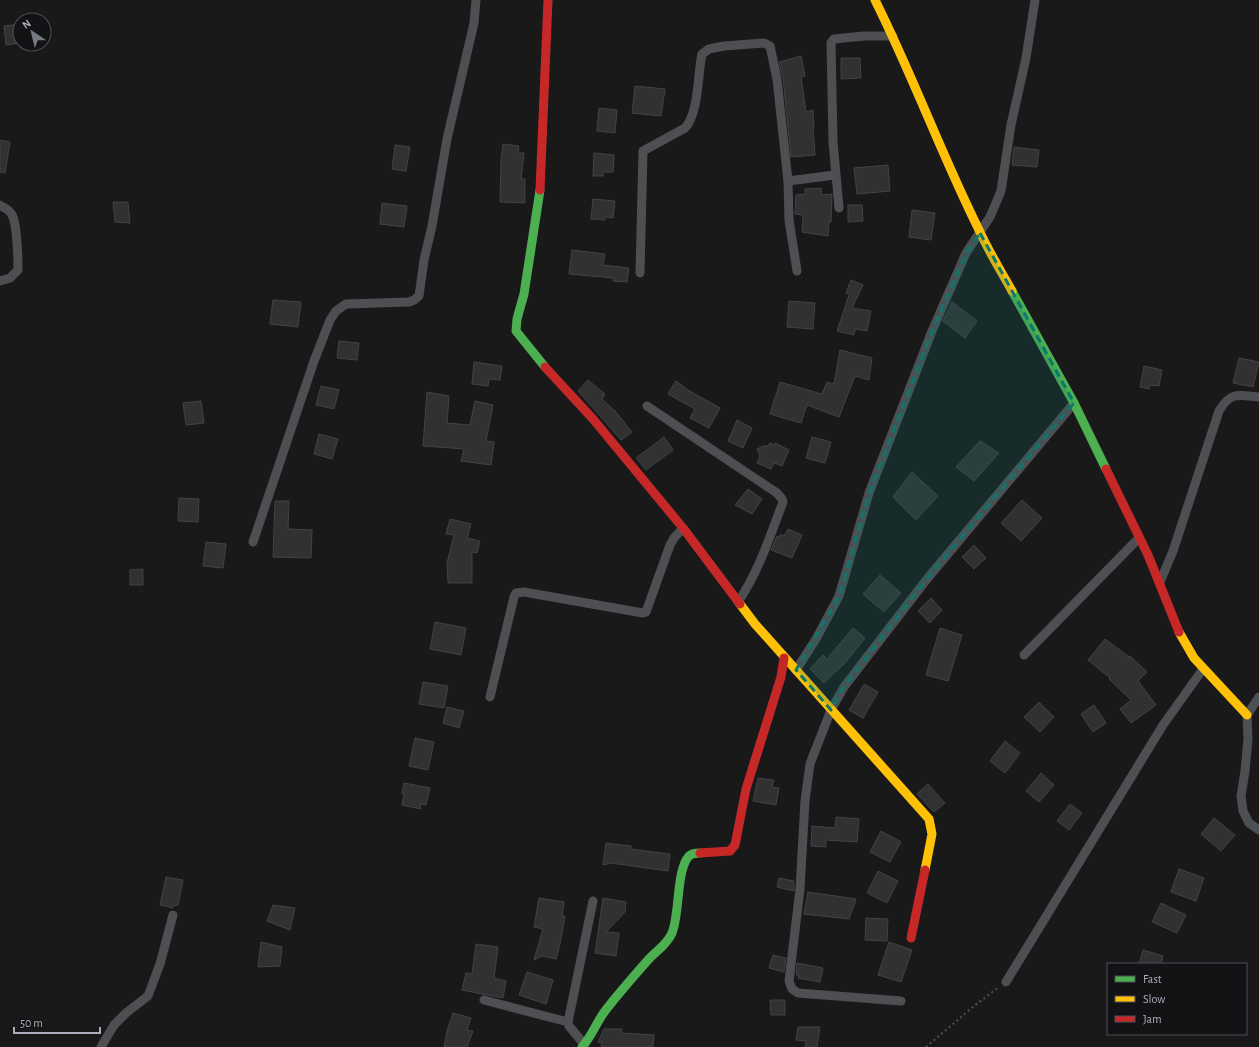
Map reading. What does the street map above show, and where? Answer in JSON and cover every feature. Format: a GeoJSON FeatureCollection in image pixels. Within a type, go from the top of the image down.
{"type":"FeatureCollection","features":[{"type":"Feature","properties":{"kind":"street"},"geometry":{"type":"LineString","coordinates":[[253,542],[314,361],[330,320],[336,311],[346,304],[409,302],[419,296],[424,260],[432,226],[447,139],[474,23],[476,0]]}},
{"type":"Feature","properties":{"kind":"street"},"geometry":{"type":"LineString","coordinates":[[548,0],[540,198],[524,294],[517,319],[516,331],[683,528],[755,624],[924,814],[931,824],[932,834],[911,938]]}},
{"type":"Feature","properties":{"kind":"street"},"geometry":{"type":"LineString","coordinates":[[875,0],[893,36],[980,233],[1074,403],[1160,582],[1180,634],[1203,670],[1248,715]]}},
{"type":"Feature","properties":{"kind":"street"},"geometry":{"type":"LineString","coordinates":[[796,670],[816,639],[839,596],[869,493],[923,352],[966,253],[990,217],[1001,191],[1011,125],[1026,58],[1035,0]]}},
{"type":"Feature","properties":{"kind":"street"},"geometry":{"type":"LineString","coordinates":[[839,208],[833,142],[831,42],[834,39],[864,36],[893,36]]}},
{"type":"Feature","properties":{"kind":"street"},"geometry":{"type":"LineString","coordinates":[[640,273],[643,151],[685,128],[691,120],[702,54],[709,48],[764,43],[770,46],[777,79],[788,181],[789,220],[797,271]]}},
{"type":"Feature","properties":{"kind":"street"},"geometry":{"type":"LineString","coordinates":[[788,181],[835,175]]}},
{"type":"Feature","properties":{"kind":"street"},"geometry":{"type":"LineString","coordinates":[[0,205],[9,211],[14,218],[19,255],[18,270],[10,278],[0,281]]}},
{"type":"Feature","properties":{"kind":"street"},"geometry":{"type":"LineString","coordinates":[[1160,582],[1173,551],[1219,411],[1229,398],[1238,395],[1259,397]]}},
{"type":"Feature","properties":{"kind":"street"},"geometry":{"type":"LineString","coordinates":[[901,1001],[798,993],[790,986],[789,981],[800,889],[805,801],[810,764],[831,710],[844,687],[927,579],[1074,403]]}},
{"type":"Feature","properties":{"kind":"street"},"geometry":{"type":"LineString","coordinates":[[647,406],[777,493],[782,499],[783,502],[764,552],[747,588],[738,602]]}},
{"type":"Feature","properties":{"kind":"street"},"geometry":{"type":"LineString","coordinates":[[490,697],[516,594],[524,592],[643,613],[646,612],[670,546],[674,538],[683,528]]}},
{"type":"Feature","properties":{"kind":"street"},"geometry":{"type":"LineString","coordinates":[[1024,655],[1139,538]]}},
{"type":"Feature","properties":{"kind":"street"},"geometry":{"type":"LineString","coordinates":[[593,901],[568,1022],[569,1026],[583,1045],[589,1039],[604,1012],[649,959],[667,942],[676,922],[683,867],[689,856],[694,853],[730,851],[733,848],[746,789],[781,677],[784,658]]}},
{"type":"Feature","properties":{"kind":"street"},"geometry":{"type":"LineString","coordinates":[[1006,982],[1163,725],[1203,670]]}},
{"type":"Feature","properties":{"kind":"street"},"geometry":{"type":"LineString","coordinates":[[1259,697],[1248,715],[1248,739],[1241,796],[1243,811],[1249,823],[1259,830]]}},
{"type":"Feature","properties":{"kind":"street"},"geometry":{"type":"LineString","coordinates":[[101,1047],[114,1025],[126,1013],[148,996],[160,964],[173,915]]}},
{"type":"Feature","properties":{"kind":"street"},"geometry":{"type":"LineString","coordinates":[[484,1000],[568,1022]]}},
{"type":"Feature","properties":{"kind":"path"},"geometry":{"type":"LineString","coordinates":[[926,1047],[974,1006],[1006,982]]}},
{"type":"Feature","properties":{"kind":"highlighted area"},"geometry":{"type":"Polygon","coordinates":[[[980,233],[1074,403],[927,579],[844,687],[831,710],[796,670],[839,596],[869,493],[932,331],[966,253],[980,233]]]}},
{"type":"Feature","properties":{"kind":"building"},"geometry":{"type":"Polygon","coordinates":[[[12,25],[12,44],[6,45],[4,26],[12,25]]]}},
{"type":"Feature","properties":{"kind":"building"},"geometry":{"type":"Polygon","coordinates":[[[801,56],[805,76],[801,77],[806,112],[813,110],[815,155],[791,157],[783,78],[779,62],[801,56]]]}},
{"type":"Feature","properties":{"kind":"building"},"geometry":{"type":"Polygon","coordinates":[[[841,58],[860,58],[861,78],[841,79],[841,58]]]}},
{"type":"Feature","properties":{"kind":"building"},"geometry":{"type":"Polygon","coordinates":[[[635,86],[665,89],[661,116],[632,113],[635,86]]]}},
{"type":"Feature","properties":{"kind":"building"},"geometry":{"type":"Polygon","coordinates":[[[599,108],[617,110],[615,133],[597,131],[599,108]]]}},
{"type":"Feature","properties":{"kind":"building"},"geometry":{"type":"Polygon","coordinates":[[[0,140],[10,142],[5,173],[0,172],[0,140]]]}},
{"type":"Feature","properties":{"kind":"building"},"geometry":{"type":"Polygon","coordinates":[[[503,144],[519,146],[518,153],[524,153],[521,179],[525,179],[525,203],[500,202],[503,144]]]}},
{"type":"Feature","properties":{"kind":"building"},"geometry":{"type":"Polygon","coordinates":[[[395,145],[410,147],[406,171],[392,169],[395,145]]]}},
{"type":"Feature","properties":{"kind":"building"},"geometry":{"type":"Polygon","coordinates":[[[1014,147],[1039,150],[1037,167],[1012,165],[1014,147]]]}},
{"type":"Feature","properties":{"kind":"building"},"geometry":{"type":"Polygon","coordinates":[[[594,153],[614,155],[613,172],[603,172],[603,176],[593,176],[594,153]]]}},
{"type":"Feature","properties":{"kind":"building"},"geometry":{"type":"Polygon","coordinates":[[[888,165],[890,191],[857,194],[854,168],[888,165]]]}},
{"type":"Feature","properties":{"kind":"building"},"geometry":{"type":"Polygon","coordinates":[[[821,188],[822,195],[832,194],[831,222],[829,222],[828,236],[802,232],[803,215],[795,214],[796,195],[805,194],[805,189],[821,188]]]}},
{"type":"Feature","properties":{"kind":"building"},"geometry":{"type":"Polygon","coordinates":[[[593,199],[615,201],[613,218],[605,217],[605,220],[591,219],[593,199]]]}},
{"type":"Feature","properties":{"kind":"building"},"geometry":{"type":"Polygon","coordinates":[[[113,202],[128,202],[130,223],[115,222],[113,202]]]}},
{"type":"Feature","properties":{"kind":"building"},"geometry":{"type":"Polygon","coordinates":[[[382,203],[407,206],[404,227],[380,224],[382,203]]]}},
{"type":"Feature","properties":{"kind":"building"},"geometry":{"type":"Polygon","coordinates":[[[848,205],[862,205],[863,221],[848,222],[848,205]]]}},
{"type":"Feature","properties":{"kind":"building"},"geometry":{"type":"Polygon","coordinates":[[[912,210],[935,213],[931,240],[909,237],[912,210]]]}},
{"type":"Feature","properties":{"kind":"building"},"geometry":{"type":"Polygon","coordinates":[[[572,250],[605,254],[603,265],[629,268],[627,282],[613,281],[613,278],[569,274],[572,250]]]}},
{"type":"Feature","properties":{"kind":"building"},"geometry":{"type":"Polygon","coordinates":[[[851,280],[863,285],[852,308],[871,311],[867,331],[855,329],[854,335],[837,331],[849,295],[846,293],[851,280]]]}},
{"type":"Feature","properties":{"kind":"building"},"geometry":{"type":"Polygon","coordinates":[[[273,300],[301,302],[298,327],[270,324],[273,300]]]}},
{"type":"Feature","properties":{"kind":"building"},"geometry":{"type":"Polygon","coordinates":[[[789,301],[815,303],[813,329],[787,327],[789,301]]]}},
{"type":"Feature","properties":{"kind":"building"},"geometry":{"type":"Polygon","coordinates":[[[952,302],[977,321],[965,338],[943,321],[952,302]]]}},
{"type":"Feature","properties":{"kind":"building"},"geometry":{"type":"Polygon","coordinates":[[[339,341],[359,343],[357,360],[337,358],[339,341]]]}},
{"type":"Feature","properties":{"kind":"building"},"geometry":{"type":"Polygon","coordinates":[[[840,350],[872,358],[869,380],[855,376],[839,417],[807,405],[801,423],[770,414],[780,382],[822,394],[827,382],[834,384],[840,350]]]}},
{"type":"Feature","properties":{"kind":"building"},"geometry":{"type":"Polygon","coordinates":[[[1239,358],[1259,362],[1253,387],[1233,383],[1239,358]]]}},
{"type":"Feature","properties":{"kind":"building"},"geometry":{"type":"Polygon","coordinates":[[[474,362],[502,366],[500,380],[489,379],[488,386],[472,384],[474,362]]]}},
{"type":"Feature","properties":{"kind":"building"},"geometry":{"type":"Polygon","coordinates":[[[1144,366],[1162,370],[1159,386],[1150,385],[1149,389],[1140,387],[1144,366]]]}},
{"type":"Feature","properties":{"kind":"building"},"geometry":{"type":"Polygon","coordinates":[[[588,380],[605,394],[602,399],[616,412],[632,432],[621,440],[578,391],[588,380]]]}},
{"type":"Feature","properties":{"kind":"building"},"geometry":{"type":"Polygon","coordinates":[[[676,381],[688,390],[720,408],[709,428],[690,418],[695,409],[668,394],[676,381]]]}},
{"type":"Feature","properties":{"kind":"building"},"geometry":{"type":"Polygon","coordinates":[[[321,386],[339,390],[334,409],[316,405],[321,386]]]}},
{"type":"Feature","properties":{"kind":"building"},"geometry":{"type":"Polygon","coordinates":[[[427,392],[449,396],[447,423],[470,425],[475,401],[493,405],[486,441],[494,442],[491,465],[461,461],[464,449],[423,446],[427,392]]]}},
{"type":"Feature","properties":{"kind":"building"},"geometry":{"type":"Polygon","coordinates":[[[201,401],[204,423],[186,425],[183,403],[201,401]]]}},
{"type":"Feature","properties":{"kind":"building"},"geometry":{"type":"Polygon","coordinates":[[[737,420],[752,428],[743,448],[728,441],[737,420]]]}},
{"type":"Feature","properties":{"kind":"building"},"geometry":{"type":"Polygon","coordinates":[[[319,434],[338,439],[332,459],[314,454],[319,434]]]}},
{"type":"Feature","properties":{"kind":"building"},"geometry":{"type":"Polygon","coordinates":[[[664,437],[673,450],[646,470],[636,458],[664,437]]]}},
{"type":"Feature","properties":{"kind":"building"},"geometry":{"type":"Polygon","coordinates":[[[812,437],[831,442],[825,463],[806,458],[812,437]]]}},
{"type":"Feature","properties":{"kind":"building"},"geometry":{"type":"Polygon","coordinates":[[[980,441],[999,453],[974,481],[956,467],[980,441]]]}},
{"type":"Feature","properties":{"kind":"building"},"geometry":{"type":"Polygon","coordinates":[[[770,443],[774,445],[775,443],[789,450],[782,466],[774,463],[771,469],[757,463],[760,456],[757,449],[763,446],[768,446],[770,443]]]}},
{"type":"Feature","properties":{"kind":"building"},"geometry":{"type":"Polygon","coordinates":[[[912,472],[938,496],[916,520],[893,497],[912,472]]]}},
{"type":"Feature","properties":{"kind":"building"},"geometry":{"type":"Polygon","coordinates":[[[748,489],[762,499],[752,514],[735,505],[748,489]]]}},
{"type":"Feature","properties":{"kind":"building"},"geometry":{"type":"Polygon","coordinates":[[[179,498],[199,499],[198,522],[178,521],[179,498]]]}},
{"type":"Feature","properties":{"kind":"building"},"geometry":{"type":"Polygon","coordinates":[[[1022,500],[1042,518],[1021,541],[1001,523],[1022,500]]]}},
{"type":"Feature","properties":{"kind":"building"},"geometry":{"type":"Polygon","coordinates":[[[275,501],[289,501],[288,529],[312,530],[311,558],[273,557],[275,501]]]}},
{"type":"Feature","properties":{"kind":"building"},"geometry":{"type":"Polygon","coordinates":[[[450,519],[471,524],[467,538],[480,541],[477,553],[472,552],[472,583],[448,583],[447,563],[454,535],[446,534],[450,519]]]}},
{"type":"Feature","properties":{"kind":"building"},"geometry":{"type":"Polygon","coordinates":[[[788,529],[802,535],[792,558],[771,550],[777,536],[779,537],[781,534],[784,536],[788,529]]]}},
{"type":"Feature","properties":{"kind":"building"},"geometry":{"type":"Polygon","coordinates":[[[206,542],[226,544],[223,568],[203,566],[206,542]]]}},
{"type":"Feature","properties":{"kind":"building"},"geometry":{"type":"Polygon","coordinates":[[[974,545],[986,558],[974,569],[962,557],[974,545]]]}},
{"type":"Feature","properties":{"kind":"building"},"geometry":{"type":"Polygon","coordinates":[[[143,569],[143,585],[130,585],[130,570],[143,569]]]}},
{"type":"Feature","properties":{"kind":"building"},"geometry":{"type":"Polygon","coordinates":[[[880,575],[901,593],[884,612],[863,594],[880,575]]]}},
{"type":"Feature","properties":{"kind":"building"},"geometry":{"type":"Polygon","coordinates":[[[931,598],[942,610],[930,623],[918,611],[931,598]]]}},
{"type":"Feature","properties":{"kind":"building"},"geometry":{"type":"Polygon","coordinates":[[[435,622],[466,628],[461,655],[430,649],[435,622]]]}},
{"type":"Feature","properties":{"kind":"building"},"geometry":{"type":"Polygon","coordinates":[[[853,628],[865,638],[846,662],[824,683],[810,669],[823,655],[827,659],[853,628]]]}},
{"type":"Feature","properties":{"kind":"building"},"geometry":{"type":"Polygon","coordinates":[[[940,628],[962,635],[948,681],[926,675],[940,628]]]}},
{"type":"Feature","properties":{"kind":"building"},"geometry":{"type":"Polygon","coordinates":[[[1105,639],[1129,657],[1130,656],[1147,672],[1138,681],[1156,705],[1131,723],[1120,709],[1131,700],[1109,679],[1110,678],[1088,660],[1105,639]]]}},
{"type":"Feature","properties":{"kind":"building"},"geometry":{"type":"Polygon","coordinates":[[[423,682],[448,686],[444,708],[419,704],[423,682]]]}},
{"type":"Feature","properties":{"kind":"building"},"geometry":{"type":"Polygon","coordinates":[[[864,684],[878,692],[863,718],[849,710],[864,684]]]}},
{"type":"Feature","properties":{"kind":"building"},"geometry":{"type":"Polygon","coordinates":[[[1039,702],[1054,717],[1040,732],[1024,717],[1039,702]]]}},
{"type":"Feature","properties":{"kind":"building"},"geometry":{"type":"Polygon","coordinates":[[[1094,705],[1106,723],[1093,732],[1081,714],[1094,705]]]}},
{"type":"Feature","properties":{"kind":"building"},"geometry":{"type":"Polygon","coordinates":[[[447,707],[464,711],[459,728],[443,723],[447,707]]]}},
{"type":"Feature","properties":{"kind":"building"},"geometry":{"type":"Polygon","coordinates":[[[415,738],[434,742],[428,770],[409,766],[415,738]]]}},
{"type":"Feature","properties":{"kind":"building"},"geometry":{"type":"Polygon","coordinates":[[[1005,741],[1020,753],[1005,773],[990,761],[1005,741]]]}},
{"type":"Feature","properties":{"kind":"building"},"geometry":{"type":"Polygon","coordinates":[[[1041,773],[1054,785],[1039,802],[1026,791],[1041,773]]]}},
{"type":"Feature","properties":{"kind":"building"},"geometry":{"type":"Polygon","coordinates":[[[758,778],[774,780],[772,787],[779,788],[776,805],[753,801],[758,778]]]}},
{"type":"Feature","properties":{"kind":"building"},"geometry":{"type":"Polygon","coordinates":[[[404,783],[430,788],[426,805],[420,804],[421,809],[402,805],[404,783]]]}},
{"type":"Feature","properties":{"kind":"building"},"geometry":{"type":"Polygon","coordinates":[[[928,784],[945,803],[934,812],[917,794],[928,784]]]}},
{"type":"Feature","properties":{"kind":"building"},"geometry":{"type":"Polygon","coordinates":[[[1070,804],[1082,813],[1069,830],[1057,821],[1070,804]]]}},
{"type":"Feature","properties":{"kind":"building"},"geometry":{"type":"Polygon","coordinates":[[[836,817],[859,819],[857,842],[826,840],[826,847],[811,846],[812,826],[835,828],[836,817]]]}},
{"type":"Feature","properties":{"kind":"building"},"geometry":{"type":"Polygon","coordinates":[[[1214,818],[1235,835],[1221,851],[1201,834],[1214,818]]]}},
{"type":"Feature","properties":{"kind":"building"},"geometry":{"type":"Polygon","coordinates":[[[881,831],[901,842],[890,862],[870,852],[881,831]]]}},
{"type":"Feature","properties":{"kind":"building"},"geometry":{"type":"Polygon","coordinates":[[[606,843],[631,846],[631,849],[670,854],[668,871],[611,863],[603,865],[606,843]]]}},
{"type":"Feature","properties":{"kind":"building"},"geometry":{"type":"Polygon","coordinates":[[[1179,869],[1204,878],[1196,901],[1171,892],[1179,869]]]}},
{"type":"Feature","properties":{"kind":"building"},"geometry":{"type":"Polygon","coordinates":[[[878,871],[898,881],[887,903],[867,893],[878,871]]]}},
{"type":"Feature","properties":{"kind":"building"},"geometry":{"type":"Polygon","coordinates":[[[166,877],[183,880],[178,905],[172,906],[173,908],[160,905],[166,877]]]}},
{"type":"Feature","properties":{"kind":"building"},"geometry":{"type":"Polygon","coordinates":[[[779,878],[794,881],[794,891],[777,887],[779,878]]]}},
{"type":"Feature","properties":{"kind":"building"},"geometry":{"type":"Polygon","coordinates":[[[808,892],[856,899],[849,919],[804,914],[808,892]]]}},
{"type":"Feature","properties":{"kind":"building"},"geometry":{"type":"Polygon","coordinates":[[[539,898],[564,902],[562,916],[565,916],[556,959],[542,956],[534,960],[543,929],[534,927],[539,898]]]}},
{"type":"Feature","properties":{"kind":"building"},"geometry":{"type":"Polygon","coordinates":[[[603,898],[626,902],[625,912],[606,932],[619,933],[616,956],[595,953],[603,898]]]}},
{"type":"Feature","properties":{"kind":"building"},"geometry":{"type":"Polygon","coordinates":[[[1161,903],[1186,915],[1177,933],[1152,922],[1161,903]]]}},
{"type":"Feature","properties":{"kind":"building"},"geometry":{"type":"Polygon","coordinates":[[[273,905],[295,908],[290,930],[267,921],[273,905]]]}},
{"type":"Feature","properties":{"kind":"building"},"geometry":{"type":"Polygon","coordinates":[[[866,918],[888,919],[887,941],[865,940],[866,918]]]}},
{"type":"Feature","properties":{"kind":"building"},"geometry":{"type":"Polygon","coordinates":[[[261,942],[282,947],[280,966],[258,967],[261,942]]]}},
{"type":"Feature","properties":{"kind":"building"},"geometry":{"type":"Polygon","coordinates":[[[889,942],[912,950],[901,982],[878,975],[889,942]]]}},
{"type":"Feature","properties":{"kind":"building"},"geometry":{"type":"Polygon","coordinates":[[[476,944],[498,947],[494,978],[506,981],[503,998],[462,990],[466,973],[472,974],[476,944]]]}},
{"type":"Feature","properties":{"kind":"building"},"geometry":{"type":"Polygon","coordinates":[[[1143,950],[1163,956],[1161,963],[1139,963],[1143,950]]]}},
{"type":"Feature","properties":{"kind":"building"},"geometry":{"type":"Polygon","coordinates":[[[773,955],[786,958],[784,972],[769,968],[773,955]]]}},
{"type":"Feature","properties":{"kind":"building"},"geometry":{"type":"Polygon","coordinates":[[[797,963],[823,968],[820,982],[798,978],[799,975],[796,975],[797,963]]]}},
{"type":"Feature","properties":{"kind":"building"},"geometry":{"type":"Polygon","coordinates":[[[527,972],[553,980],[546,1004],[519,995],[527,972]]]}},
{"type":"Feature","properties":{"kind":"building"},"geometry":{"type":"Polygon","coordinates":[[[770,1000],[785,1000],[785,1015],[771,1015],[770,1000]]]}},
{"type":"Feature","properties":{"kind":"building"},"geometry":{"type":"Polygon","coordinates":[[[453,1013],[471,1018],[467,1030],[473,1031],[467,1047],[444,1047],[453,1013]]]}},
{"type":"Feature","properties":{"kind":"building"},"geometry":{"type":"Polygon","coordinates":[[[798,1027],[820,1027],[817,1047],[805,1047],[806,1041],[796,1040],[798,1027]]]}},
{"type":"Feature","properties":{"kind":"building"},"geometry":{"type":"Polygon","coordinates":[[[604,1029],[622,1029],[621,1033],[654,1035],[653,1047],[601,1047],[602,1043],[598,1042],[604,1029]]]}},
{"type":"Feature","properties":{"kind":"traffic: fast"},"geometry":{"type":"LineString","coordinates":[[540,190],[524,294],[517,319],[516,331],[545,367]]}},
{"type":"Feature","properties":{"kind":"traffic: fast"},"geometry":{"type":"LineString","coordinates":[[1012,291],[1074,403],[1106,469]]}},
{"type":"Feature","properties":{"kind":"traffic: fast"},"geometry":{"type":"LineString","coordinates":[[582,1047],[610,1005],[648,960],[670,937],[676,915],[682,871],[689,856],[694,853],[700,853]]}},
{"type":"Feature","properties":{"kind":"traffic: slow"},"geometry":{"type":"LineString","coordinates":[[875,0],[966,203],[987,247],[1012,291]]}},
{"type":"Feature","properties":{"kind":"traffic: slow"},"geometry":{"type":"LineString","coordinates":[[740,604],[755,624],[929,819],[932,834],[925,870]]}},
{"type":"Feature","properties":{"kind":"traffic: slow"},"geometry":{"type":"LineString","coordinates":[[1179,632],[1194,658],[1247,715]]}},
{"type":"Feature","properties":{"kind":"traffic: jam"},"geometry":{"type":"LineString","coordinates":[[540,190],[548,0]]}},
{"type":"Feature","properties":{"kind":"traffic: jam"},"geometry":{"type":"LineString","coordinates":[[545,367],[593,419],[683,528],[740,604]]}},
{"type":"Feature","properties":{"kind":"traffic: jam"},"geometry":{"type":"LineString","coordinates":[[1106,469],[1148,555],[1179,632]]}},
{"type":"Feature","properties":{"kind":"traffic: jam"},"geometry":{"type":"LineString","coordinates":[[700,853],[730,851],[735,845],[746,789],[781,677],[784,658]]}},
{"type":"Feature","properties":{"kind":"traffic: jam"},"geometry":{"type":"LineString","coordinates":[[911,938],[925,870]]}}]}
